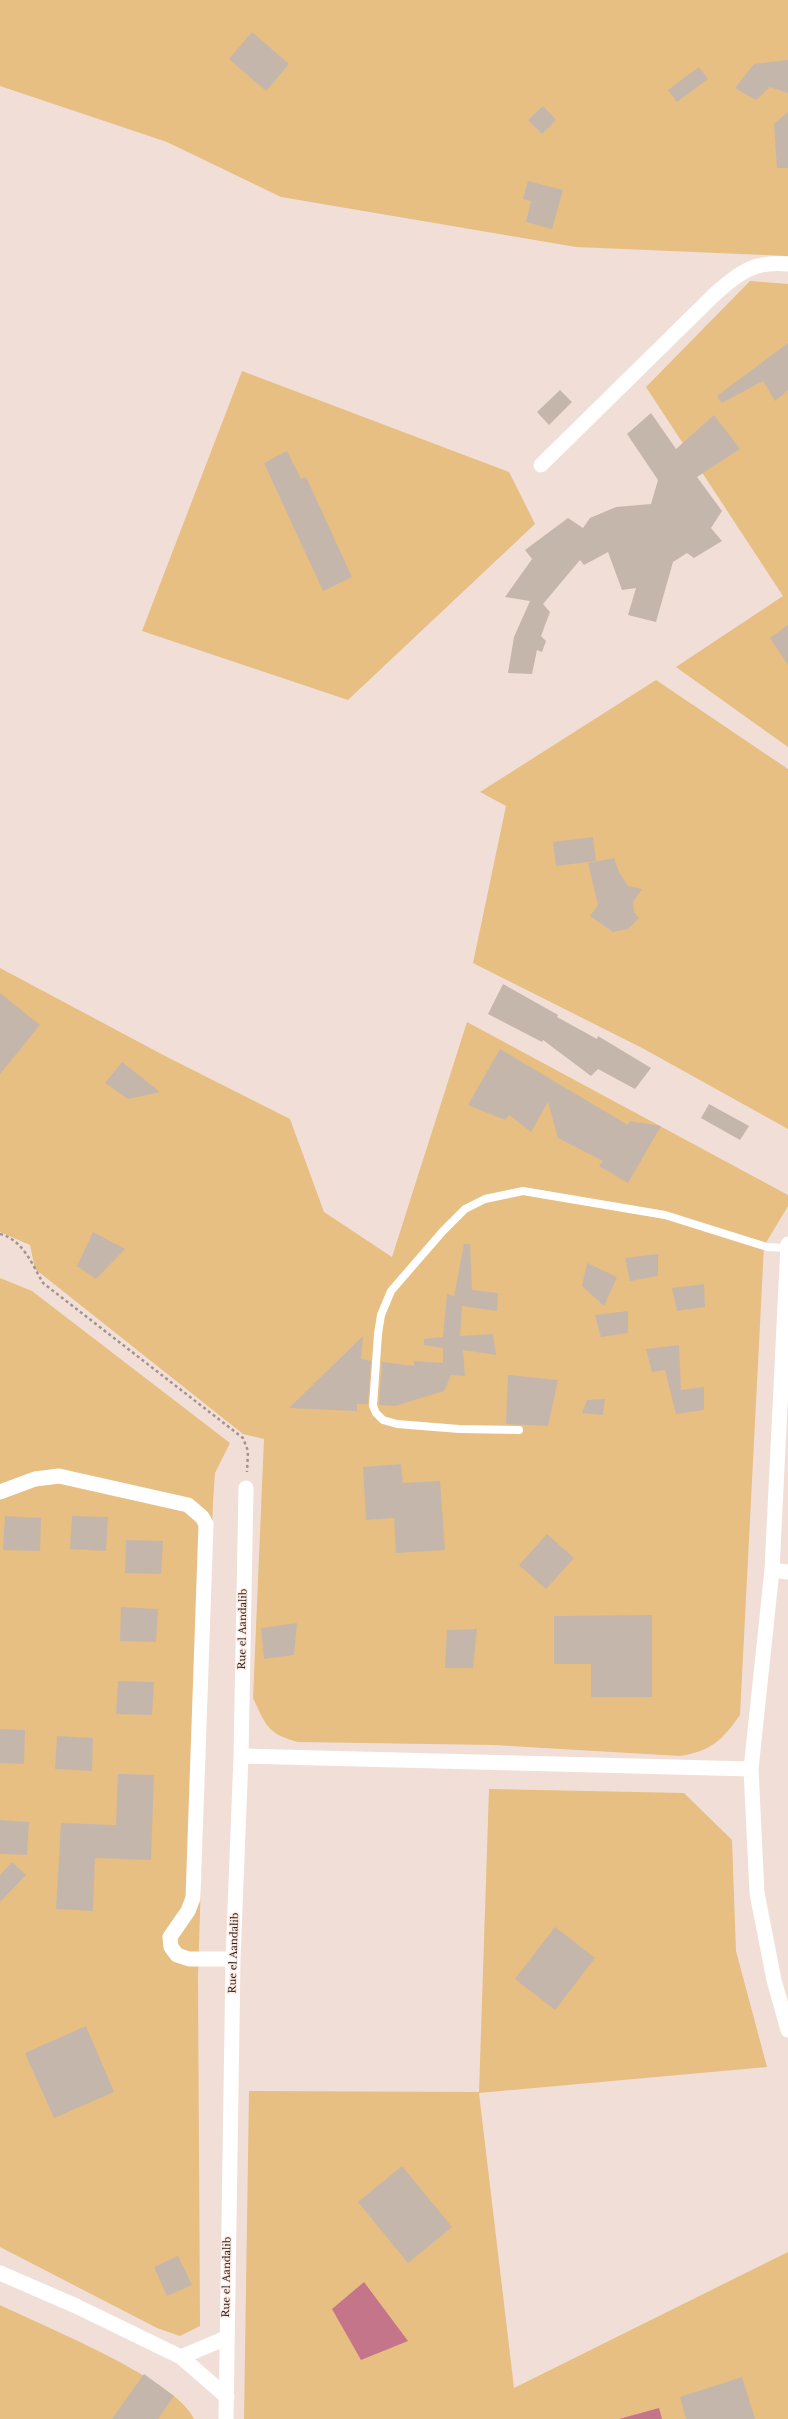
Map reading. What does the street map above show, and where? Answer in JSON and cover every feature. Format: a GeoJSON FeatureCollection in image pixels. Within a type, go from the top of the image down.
{"type":"FeatureCollection","features":[{"type":"Feature","properties":{"kind":"street"},"geometry":{"type":"LineString","coordinates":[[541,465],[716,292],[736,275],[755,265],[788,264]]}},
{"type":"Feature","properties":{"kind":"street"},"geometry":{"type":"LineString","coordinates":[[787,1246],[772,1570],[751,1769],[757,1893],[774,1980],[788,2030]]}},
{"type":"Feature","properties":{"kind":"street"},"geometry":{"type":"LineString","coordinates":[[0,1492],[35,1479],[59,1476],[188,1505],[202,1517],[206,1524],[194,1891],[188,1911],[170,1937],[171,1947],[177,1955],[189,1959],[233,1959]]}},
{"type":"Feature","properties":{"kind":"street","name":"Rue el Aandalib"},"geometry":{"type":"LineString","coordinates":[[226,2419],[226,2338],[233,1959],[241,1756],[246,1488]]}},
{"type":"Feature","properties":{"kind":"street"},"geometry":{"type":"LineString","coordinates":[[772,1570],[788,1572]]}},
{"type":"Feature","properties":{"kind":"street"},"geometry":{"type":"LineString","coordinates":[[241,1756],[751,1769]]}},
{"type":"Feature","properties":{"kind":"street"},"geometry":{"type":"LineString","coordinates":[[0,2273],[76,2306],[181,2357],[227,2397]]}},
{"type":"Feature","properties":{"kind":"street"},"geometry":{"type":"LineString","coordinates":[[181,2357],[226,2338]]}},
{"type":"Feature","properties":{"kind":"lane"},"geometry":{"type":"LineString","coordinates":[[520,1430],[459,1429],[397,1424],[383,1420],[376,1414],[373,1406],[378,1334],[381,1315],[391,1291],[465,1209],[485,1199],[523,1191],[665,1215],[756,1244],[787,1246]]}},
{"type":"Feature","properties":{"kind":"path"},"geometry":{"type":"LineString","coordinates":[[0,1234],[8,1236],[22,1247],[43,1283],[243,1438],[248,1451],[246,1488]]}},
{"type":"Feature","properties":{"kind":"shaded area"},"geometry":{"type":"Polygon","coordinates":[[[0,0],[788,0],[788,256],[576,247],[281,197],[167,142],[0,86],[0,0]]]}},
{"type":"Feature","properties":{"kind":"shaded area"},"geometry":{"type":"Polygon","coordinates":[[[750,281],[788,284],[788,747],[676,667],[783,596],[646,387],[750,281]]]}},
{"type":"Feature","properties":{"kind":"shaded area"},"geometry":{"type":"Polygon","coordinates":[[[242,371],[509,472],[535,524],[348,700],[142,631],[242,371]]]}},
{"type":"Feature","properties":{"kind":"shaded area"},"geometry":{"type":"Polygon","coordinates":[[[656,680],[788,769],[788,1129],[644,1049],[473,963],[506,806],[480,792],[656,680]]]}},
{"type":"Feature","properties":{"kind":"shaded area"},"geometry":{"type":"Polygon","coordinates":[[[0,968],[167,1057],[290,1119],[324,1212],[392,1257],[467,1022],[788,1195],[788,1206],[764,1246],[740,1715],[722,1738],[700,1751],[680,1756],[493,1745],[298,1742],[280,1736],[269,1728],[261,1716],[253,1698],[264,1439],[243,1434],[35,1269],[30,1245],[0,1232],[0,968]]]}},
{"type":"Feature","properties":{"kind":"shaded area"},"geometry":{"type":"Polygon","coordinates":[[[0,1278],[32,1291],[230,1443],[215,1473],[213,1501],[198,1976],[200,2326],[180,2336],[157,2328],[0,2247],[0,1278]]]}},
{"type":"Feature","properties":{"kind":"shaded area"},"geometry":{"type":"Polygon","coordinates":[[[489,1789],[684,1793],[732,1840],[736,1951],[767,2067],[479,2093],[514,2388],[788,2252],[788,2419],[244,2419],[249,2091],[479,2092],[489,1789]]]}},
{"type":"Feature","properties":{"kind":"shaded area"},"geometry":{"type":"Polygon","coordinates":[[[364,2282],[408,2341],[361,2360],[332,2309],[364,2282]]]}},
{"type":"Feature","properties":{"kind":"shaded area"},"geometry":{"type":"Polygon","coordinates":[[[0,2305],[107,2355],[137,2372],[163,2388],[183,2404],[194,2419],[0,2419],[0,2305]]]}},
{"type":"Feature","properties":{"kind":"shaded area"},"geometry":{"type":"Polygon","coordinates":[[[659,2408],[662,2419],[619,2419],[659,2408]]]}},
{"type":"Feature","properties":{"kind":"building"},"geometry":{"type":"Polygon","coordinates":[[[252,32],[289,64],[266,91],[229,59],[252,32]]]}},
{"type":"Feature","properties":{"kind":"building"},"geometry":{"type":"Polygon","coordinates":[[[788,60],[788,93],[770,87],[756,100],[735,88],[754,64],[788,60]]]}},
{"type":"Feature","properties":{"kind":"building"},"geometry":{"type":"Polygon","coordinates":[[[699,67],[708,79],[677,102],[668,90],[699,67]]]}},
{"type":"Feature","properties":{"kind":"building"},"geometry":{"type":"Polygon","coordinates":[[[543,106],[556,120],[542,134],[528,120],[543,106]]]}},
{"type":"Feature","properties":{"kind":"building"},"geometry":{"type":"Polygon","coordinates":[[[788,112],[788,168],[777,168],[774,124],[788,112]]]}},
{"type":"Feature","properties":{"kind":"building"},"geometry":{"type":"Polygon","coordinates":[[[528,181],[563,190],[552,229],[526,222],[531,201],[523,199],[528,181]]]}},
{"type":"Feature","properties":{"kind":"building"},"geometry":{"type":"Polygon","coordinates":[[[788,343],[788,390],[775,401],[763,381],[722,403],[717,396],[788,343]]]}},
{"type":"Feature","properties":{"kind":"building"},"geometry":{"type":"Polygon","coordinates":[[[560,390],[572,402],[549,425],[537,412],[560,390]]]}},
{"type":"Feature","properties":{"kind":"building"},"geometry":{"type":"Polygon","coordinates":[[[651,413],[676,449],[714,415],[740,449],[697,477],[722,511],[711,528],[722,541],[694,558],[687,553],[673,562],[656,622],[628,615],[636,588],[622,590],[608,552],[584,565],[580,560],[543,604],[550,612],[541,636],[546,641],[542,652],[537,650],[532,674],[508,673],[514,637],[530,601],[505,597],[532,559],[525,550],[568,518],[583,528],[590,518],[616,507],[651,504],[658,480],[627,434],[651,413]]]}},
{"type":"Feature","properties":{"kind":"building"},"geometry":{"type":"Polygon","coordinates":[[[287,451],[301,479],[306,477],[352,577],[323,591],[264,463],[287,451]]]}},
{"type":"Feature","properties":{"kind":"building"},"geometry":{"type":"Polygon","coordinates":[[[788,625],[788,665],[770,638],[788,625]]]}},
{"type":"Feature","properties":{"kind":"building"},"geometry":{"type":"Polygon","coordinates":[[[593,837],[596,861],[556,866],[553,842],[593,837]]]}},
{"type":"Feature","properties":{"kind":"building"},"geometry":{"type":"Polygon","coordinates":[[[614,858],[619,872],[628,886],[642,889],[633,902],[634,912],[639,918],[628,929],[613,932],[590,916],[598,905],[588,863],[614,858]]]}},
{"type":"Feature","properties":{"kind":"building"},"geometry":{"type":"Polygon","coordinates":[[[503,984],[558,1015],[557,1017],[597,1039],[598,1036],[651,1068],[635,1089],[598,1069],[591,1076],[543,1040],[542,1042],[488,1014],[503,984]]]}},
{"type":"Feature","properties":{"kind":"building"},"geometry":{"type":"Polygon","coordinates":[[[0,993],[40,1025],[0,1074],[0,993]]]}},
{"type":"Feature","properties":{"kind":"building"},"geometry":{"type":"Polygon","coordinates":[[[500,1049],[628,1125],[630,1121],[661,1126],[628,1183],[599,1166],[603,1161],[558,1138],[548,1102],[531,1132],[509,1115],[505,1120],[468,1105],[500,1049]]]}},
{"type":"Feature","properties":{"kind":"building"},"geometry":{"type":"Polygon","coordinates":[[[122,1062],[160,1092],[128,1099],[105,1083],[122,1062]]]}},
{"type":"Feature","properties":{"kind":"building"},"geometry":{"type":"Polygon","coordinates":[[[709,1104],[749,1126],[740,1140],[701,1118],[709,1104]]]}},
{"type":"Feature","properties":{"kind":"building"},"geometry":{"type":"Polygon","coordinates":[[[93,1232],[125,1249],[96,1279],[77,1266],[93,1232]]]}},
{"type":"Feature","properties":{"kind":"building"},"geometry":{"type":"Polygon","coordinates":[[[464,1244],[470,1244],[472,1290],[498,1293],[497,1311],[462,1306],[460,1336],[493,1334],[496,1355],[463,1350],[465,1376],[451,1375],[444,1391],[395,1406],[379,1405],[382,1362],[414,1366],[414,1361],[443,1363],[443,1348],[424,1345],[424,1339],[443,1337],[447,1294],[454,1296],[464,1244]]]}},
{"type":"Feature","properties":{"kind":"building"},"geometry":{"type":"Polygon","coordinates":[[[658,1254],[658,1276],[630,1281],[625,1258],[658,1254]]]}},
{"type":"Feature","properties":{"kind":"building"},"geometry":{"type":"Polygon","coordinates":[[[587,1263],[617,1277],[604,1306],[582,1286],[587,1263]]]}},
{"type":"Feature","properties":{"kind":"building"},"geometry":{"type":"Polygon","coordinates":[[[704,1284],[705,1307],[677,1311],[672,1288],[704,1284]]]}},
{"type":"Feature","properties":{"kind":"building"},"geometry":{"type":"Polygon","coordinates":[[[628,1311],[628,1333],[601,1337],[595,1315],[628,1311]]]}},
{"type":"Feature","properties":{"kind":"building"},"geometry":{"type":"Polygon","coordinates":[[[363,1336],[361,1359],[371,1361],[368,1404],[357,1404],[357,1411],[289,1408],[363,1336]]]}},
{"type":"Feature","properties":{"kind":"building"},"geometry":{"type":"Polygon","coordinates":[[[679,1345],[681,1390],[704,1387],[704,1410],[676,1414],[665,1370],[652,1372],[646,1349],[679,1345]]]}},
{"type":"Feature","properties":{"kind":"building"},"geometry":{"type":"Polygon","coordinates":[[[508,1375],[558,1380],[548,1426],[506,1424],[508,1375]]]}},
{"type":"Feature","properties":{"kind":"building"},"geometry":{"type":"Polygon","coordinates":[[[605,1399],[603,1415],[582,1413],[587,1400],[605,1399]]]}},
{"type":"Feature","properties":{"kind":"building"},"geometry":{"type":"Polygon","coordinates":[[[401,1464],[403,1483],[440,1481],[445,1550],[396,1553],[394,1518],[366,1520],[363,1467],[401,1464]]]}},
{"type":"Feature","properties":{"kind":"building"},"geometry":{"type":"Polygon","coordinates":[[[5,1516],[41,1518],[40,1551],[3,1550],[5,1516]]]}},
{"type":"Feature","properties":{"kind":"building"},"geometry":{"type":"Polygon","coordinates":[[[72,1516],[108,1517],[106,1551],[70,1549],[72,1516]]]}},
{"type":"Feature","properties":{"kind":"building"},"geometry":{"type":"Polygon","coordinates":[[[547,1534],[574,1558],[546,1589],[519,1565],[547,1534]]]}},
{"type":"Feature","properties":{"kind":"building"},"geometry":{"type":"Polygon","coordinates":[[[126,1540],[163,1541],[161,1574],[125,1573],[126,1540]]]}},
{"type":"Feature","properties":{"kind":"building"},"geometry":{"type":"Polygon","coordinates":[[[121,1607],[158,1609],[156,1642],[120,1641],[121,1607]]]}},
{"type":"Feature","properties":{"kind":"building"},"geometry":{"type":"Polygon","coordinates":[[[652,1615],[652,1697],[591,1697],[591,1664],[554,1664],[554,1616],[652,1615]]]}},
{"type":"Feature","properties":{"kind":"building"},"geometry":{"type":"Polygon","coordinates":[[[297,1623],[294,1655],[264,1659],[261,1628],[297,1623]]]}},
{"type":"Feature","properties":{"kind":"building"},"geometry":{"type":"Polygon","coordinates":[[[477,1629],[473,1668],[445,1668],[447,1630],[477,1629]]]}},
{"type":"Feature","properties":{"kind":"building"},"geometry":{"type":"Polygon","coordinates":[[[118,1681],[154,1682],[152,1715],[116,1714],[118,1681]]]}},
{"type":"Feature","properties":{"kind":"building"},"geometry":{"type":"Polygon","coordinates":[[[0,1729],[25,1730],[24,1764],[0,1763],[0,1729]]]}},
{"type":"Feature","properties":{"kind":"building"},"geometry":{"type":"Polygon","coordinates":[[[57,1736],[93,1738],[92,1771],[55,1769],[57,1736]]]}},
{"type":"Feature","properties":{"kind":"building"},"geometry":{"type":"Polygon","coordinates":[[[118,1774],[154,1775],[151,1860],[95,1858],[93,1911],[56,1909],[61,1823],[116,1825],[118,1774]]]}},
{"type":"Feature","properties":{"kind":"building"},"geometry":{"type":"Polygon","coordinates":[[[0,1820],[29,1822],[27,1855],[0,1854],[0,1820]]]}},
{"type":"Feature","properties":{"kind":"building"},"geometry":{"type":"Polygon","coordinates":[[[12,1862],[26,1875],[0,1902],[0,1875],[12,1862]]]}},
{"type":"Feature","properties":{"kind":"building"},"geometry":{"type":"Polygon","coordinates":[[[555,1927],[595,1958],[555,2010],[515,1979],[555,1927]]]}},
{"type":"Feature","properties":{"kind":"building"},"geometry":{"type":"Polygon","coordinates":[[[86,2026],[114,2092],[54,2118],[25,2053],[86,2026]]]}},
{"type":"Feature","properties":{"kind":"building"},"geometry":{"type":"Polygon","coordinates":[[[402,2166],[452,2227],[408,2263],[358,2202],[402,2166]]]}},
{"type":"Feature","properties":{"kind":"building"},"geometry":{"type":"Polygon","coordinates":[[[178,2256],[192,2285],[167,2296],[154,2267],[178,2256]]]}},
{"type":"Feature","properties":{"kind":"building"},"geometry":{"type":"Polygon","coordinates":[[[144,2374],[174,2396],[158,2419],[112,2419],[144,2374]]]}},
{"type":"Feature","properties":{"kind":"building"},"geometry":{"type":"Polygon","coordinates":[[[742,2377],[755,2419],[686,2419],[680,2397],[742,2377]]]}}]}
